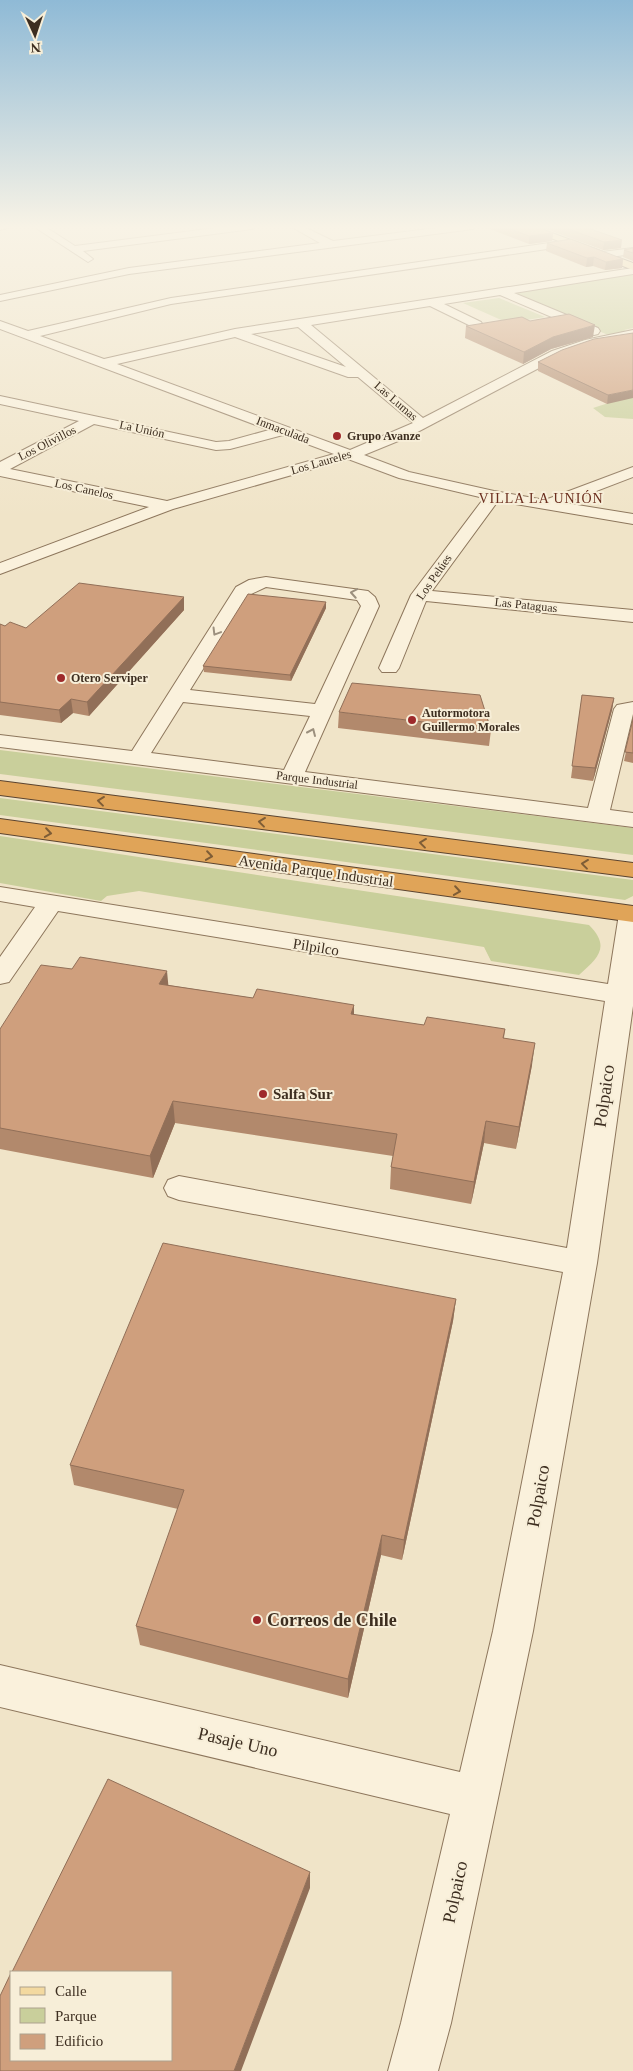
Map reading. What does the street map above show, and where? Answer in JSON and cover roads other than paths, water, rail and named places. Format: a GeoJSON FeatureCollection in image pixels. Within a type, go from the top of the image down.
{"type":"FeatureCollection","features":[{"type":"Feature","properties":{"kind":"highway"},"geometry":{"type":"LineString","coordinates":[[0,788],[633,870]]}},
{"type":"Feature","properties":{"kind":"highway","name":"Avenida Parque Industrial"},"geometry":{"type":"LineString","coordinates":[[0,826],[632,914]]}},
{"type":"Feature","properties":{"kind":"street"},"geometry":{"type":"LineString","coordinates":[[28,335],[80,323]]}},
{"type":"Feature","properties":{"kind":"street"},"geometry":{"type":"LineString","coordinates":[[105,363],[235,332],[296,323]]}},
{"type":"Feature","properties":{"kind":"street","name":"Las Lumas"},"geometry":{"type":"LineString","coordinates":[[301,323],[422,424]]}},
{"type":"Feature","properties":{"kind":"street"},"geometry":{"type":"LineString","coordinates":[[473,323],[478,325]]}},
{"type":"Feature","properties":{"kind":"street"},"geometry":{"type":"LineString","coordinates":[[575,323],[611,338]]}},
{"type":"Feature","properties":{"kind":"street","name":"Inmaculada"},"geometry":{"type":"LineString","coordinates":[[0,325],[404,475],[494,496],[633,519]]}},
{"type":"Feature","properties":{"kind":"street","name":"Las Lumas"},"geometry":{"type":"LineString","coordinates":[[235,332],[369,379]]}},
{"type":"Feature","properties":{"kind":"street","name":"Los Laureles"},"geometry":{"type":"LineString","coordinates":[[0,570],[61,544],[167,506],[348,455],[388,440],[422,424],[556,354],[581,345],[633,334]]}},
{"type":"Feature","properties":{"kind":"street","name":"La Unión"},"geometry":{"type":"LineString","coordinates":[[0,400],[222,446],[284,430]]}},
{"type":"Feature","properties":{"kind":"street","name":"Los Olivillos"},"geometry":{"type":"LineString","coordinates":[[0,469],[94,419]]}},
{"type":"Feature","properties":{"kind":"street","name":"Los Canelos"},"geometry":{"type":"LineString","coordinates":[[0,469],[167,506]]}},
{"type":"Feature","properties":{"kind":"street"},"geometry":{"type":"LineString","coordinates":[[545,505],[633,472]]}},
{"type":"Feature","properties":{"kind":"street","name":"Los Pelúes"},"geometry":{"type":"LineString","coordinates":[[389,668],[420,595],[494,496]]}},
{"type":"Feature","properties":{"kind":"street"},"geometry":{"type":"LineString","coordinates":[[138,758],[238,595],[247,588],[260,583],[275,583],[362,595],[369,601],[370,606],[292,777]]}},
{"type":"Feature","properties":{"kind":"street","name":"Las Pataguas"},"geometry":{"type":"LineString","coordinates":[[420,595],[633,616]]}},
{"type":"Feature","properties":{"kind":"street"},"geometry":{"type":"LineString","coordinates":[[178,695],[322,711]]}},
{"type":"Feature","properties":{"kind":"street"},"geometry":{"type":"LineString","coordinates":[[596,815],[624,709],[633,708]]}},
{"type":"Feature","properties":{"kind":"street","name":"Parque Industrial"},"geometry":{"type":"LineString","coordinates":[[0,741],[633,820]]}},
{"type":"Feature","properties":{"kind":"street","name":"Pilpilco"},"geometry":{"type":"LineString","coordinates":[[0,894],[50,904],[626,996]]}},
{"type":"Feature","properties":{"kind":"street"},"geometry":{"type":"LineString","coordinates":[[0,976],[50,904]]}},
{"type":"Feature","properties":{"kind":"street","name":"Polpaico"},"geometry":{"type":"LineString","coordinates":[[413,2071],[426,2023],[513,1631],[581,1263],[626,996],[632,914]]}},
{"type":"Feature","properties":{"kind":"street"},"geometry":{"type":"LineString","coordinates":[[179,1188],[581,1263]]}},
{"type":"Feature","properties":{"kind":"street","name":"Pasaje Uno"},"geometry":{"type":"LineString","coordinates":[[0,1686],[476,1798]]}},
{"type":"Feature","properties":{"kind":"place","name":"Grupo Avanze"},"geometry":{"type":"Point","coordinates":[337,436]}},
{"type":"Feature","properties":{"kind":"place","name":"Otero Serviper"},"geometry":{"type":"Point","coordinates":[61,678]}},
{"type":"Feature","properties":{"kind":"place","name":"Autormotora Guillermo Morales"},"geometry":{"type":"Point","coordinates":[412,720]}},
{"type":"Feature","properties":{"kind":"place","name":"Salfa Sur"},"geometry":{"type":"Point","coordinates":[263,1094]}},
{"type":"Feature","properties":{"kind":"place","name":"Correos de Chile"},"geometry":{"type":"Point","coordinates":[257,1620]}},
{"type":"Feature","properties":{"kind":"district","name":"VILLA LA UNIÓN"},"geometry":{"type":"Point","coordinates":[541,498]}}]}
